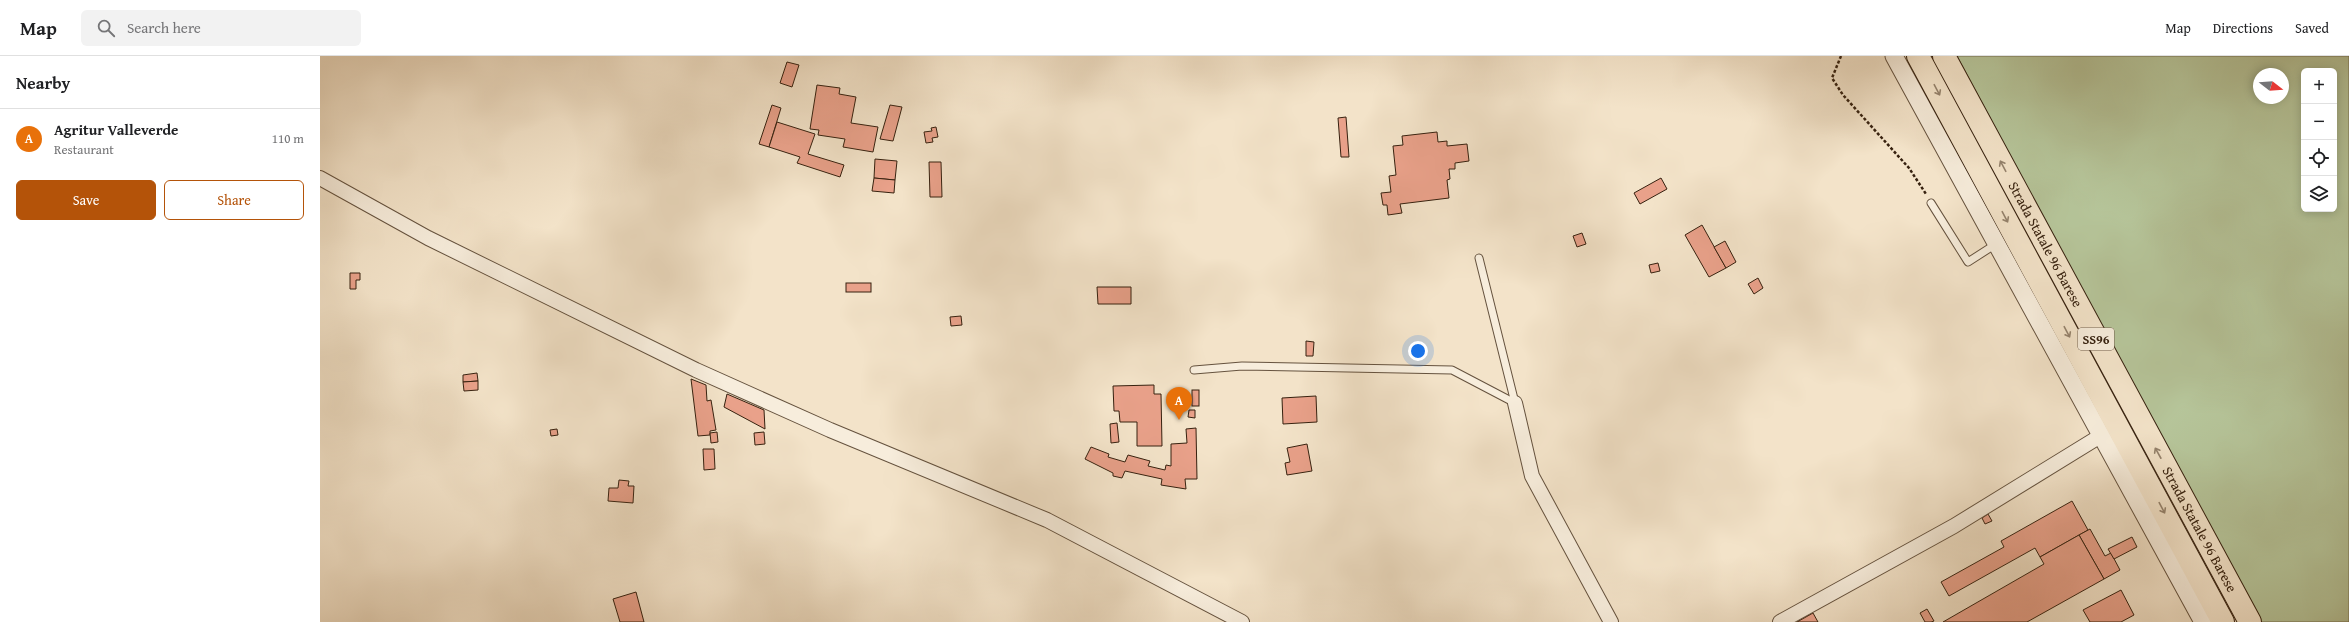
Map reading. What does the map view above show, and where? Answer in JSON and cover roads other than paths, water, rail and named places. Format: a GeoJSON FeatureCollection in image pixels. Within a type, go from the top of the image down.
{"type":"FeatureCollection","features":[{"type":"Feature","properties":{"kind":"highway","name":"Strada Statale 96 Barese"},"geometry":{"type":"LineString","coordinates":[[1918,56],[2223,622]]}},
{"type":"Feature","properties":{"kind":"highway","name":"Strada Statale 96 Barese"},"geometry":{"type":"LineString","coordinates":[[1944,56],[2250,622]]}},
{"type":"Feature","properties":{"kind":"street"},"geometry":{"type":"LineString","coordinates":[[1894,56],[2203,622]]}},
{"type":"Feature","properties":{"kind":"street"},"geometry":{"type":"LineString","coordinates":[[320,178],[428,238],[696,370],[830,430],[1048,520],[1242,622]]}},
{"type":"Feature","properties":{"kind":"street"},"geometry":{"type":"LineString","coordinates":[[1515,403],[1532,476],[1610,622]]}},
{"type":"Feature","properties":{"kind":"street"},"geometry":{"type":"LineString","coordinates":[[1780,622],[1954,526],[2102,435]]}},
{"type":"Feature","properties":{"kind":"lane"},"geometry":{"type":"LineString","coordinates":[[1932,203],[1968,262],[1997,244]]}},
{"type":"Feature","properties":{"kind":"lane"},"geometry":{"type":"LineString","coordinates":[[1479,258],[1515,403]]}},
{"type":"Feature","properties":{"kind":"lane"},"geometry":{"type":"LineString","coordinates":[[1194,370],[1242,366],[1452,370],[1515,403]]}},
{"type":"Feature","properties":{"kind":"place","name":"Agritur Valleverde"},"geometry":{"type":"Point","coordinates":[1179,420]}}]}
